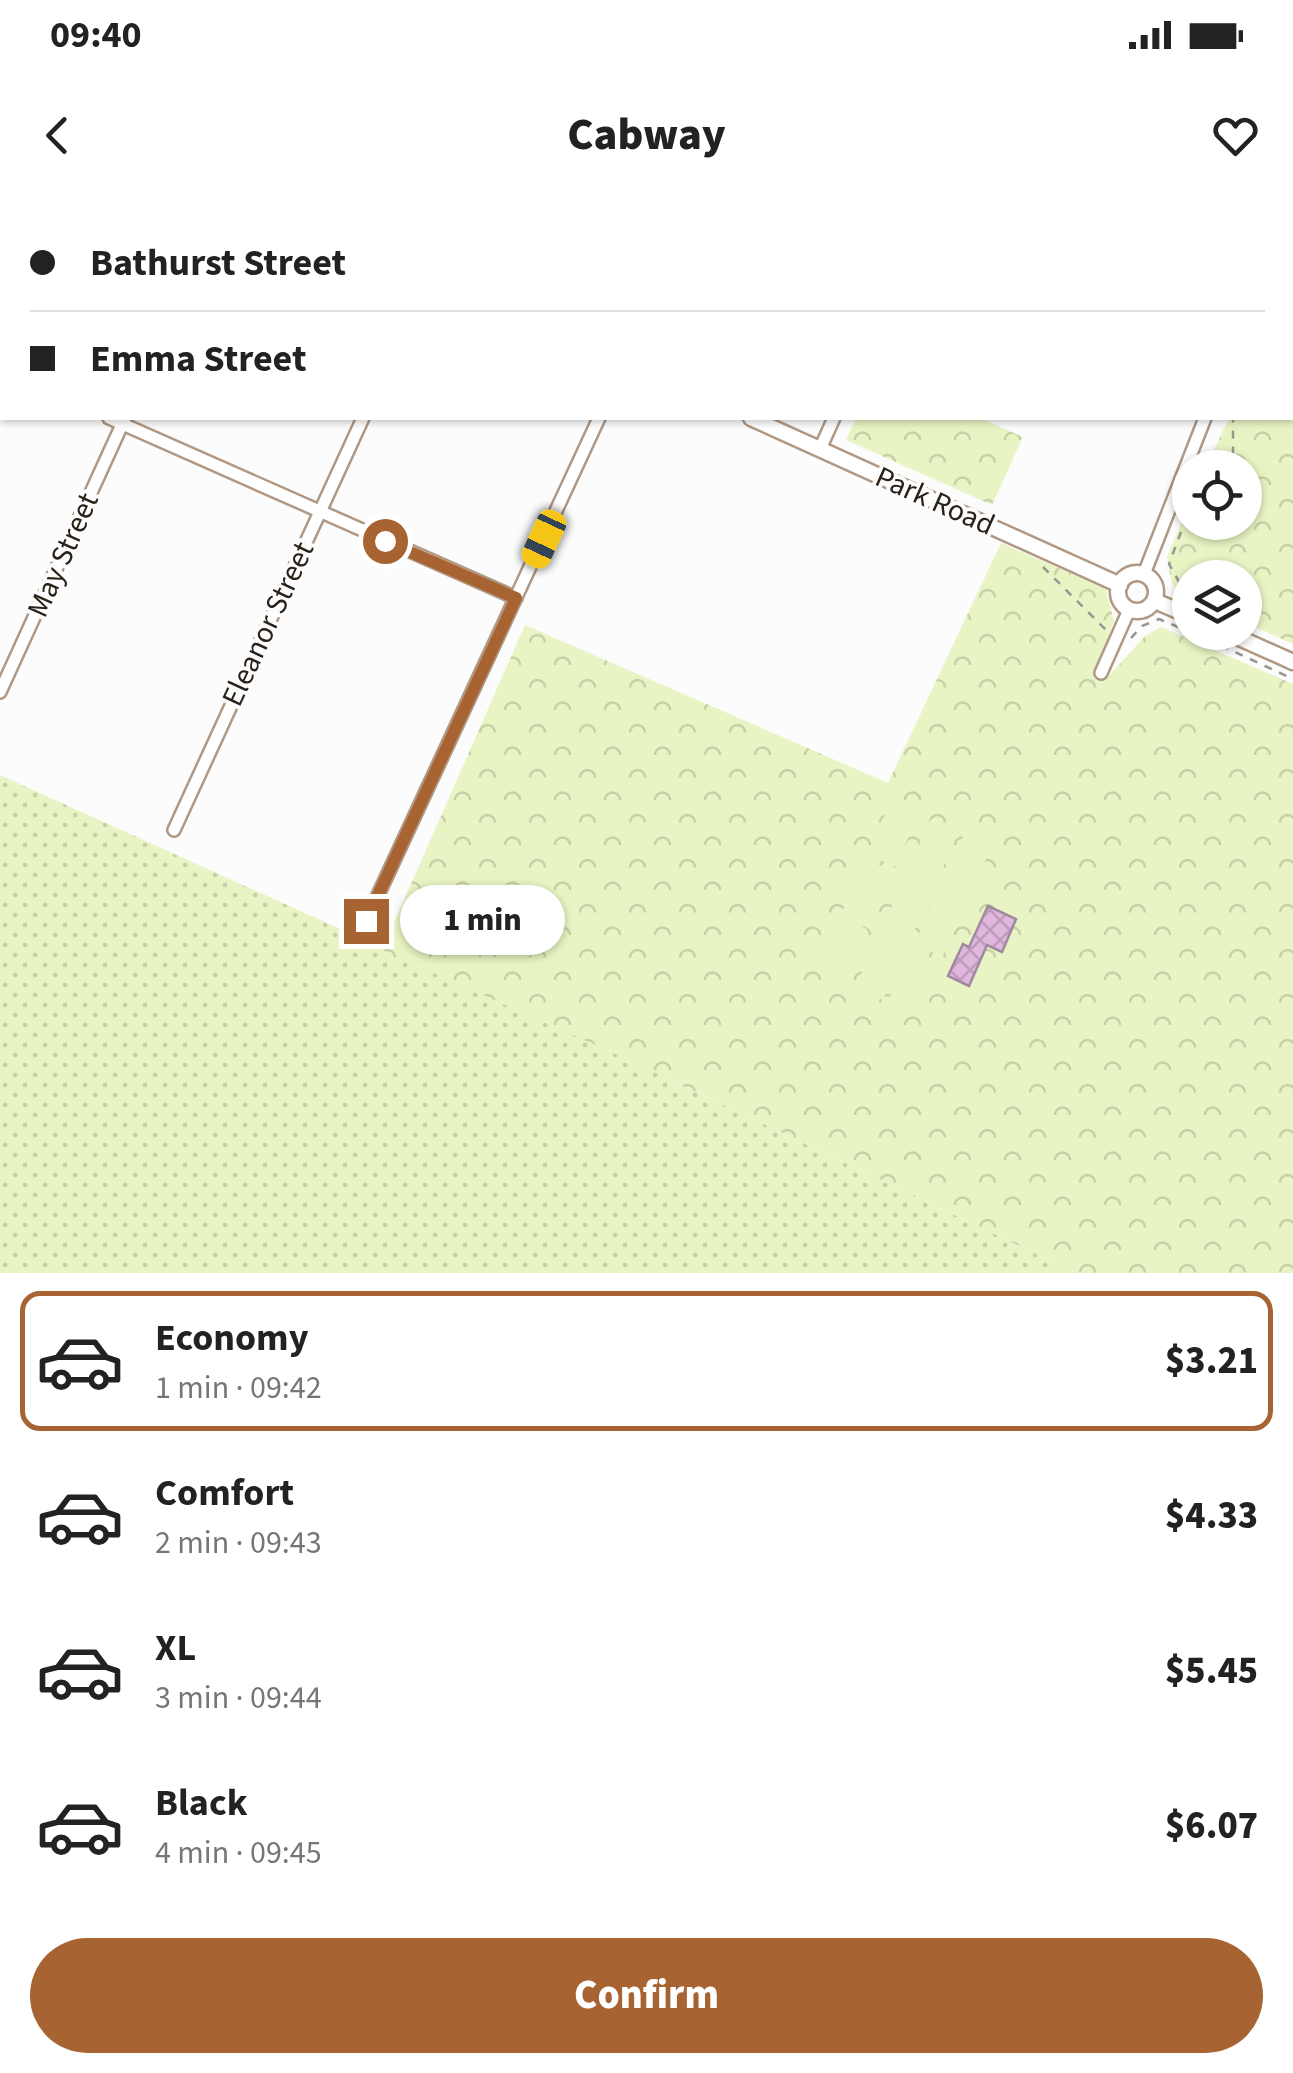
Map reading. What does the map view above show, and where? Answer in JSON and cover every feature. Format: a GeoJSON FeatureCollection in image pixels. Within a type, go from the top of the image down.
{"type":"FeatureCollection","features":[{"type":"Feature","properties":{"kind":"street"},"geometry":{"type":"LineString","coordinates":[[124,420],[516,598]]}},
{"type":"Feature","properties":{"kind":"street","name":"May Street"},"geometry":{"type":"LineString","coordinates":[[0,692],[124,420]]}},
{"type":"Feature","properties":{"kind":"street","name":"Eleanor Street"},"geometry":{"type":"LineString","coordinates":[[174,830],[361,420]]}},
{"type":"Feature","properties":{"kind":"street"},"geometry":{"type":"LineString","coordinates":[[366,921],[597,420]]}},
{"type":"Feature","properties":{"kind":"street","name":"Park Road"},"geometry":{"type":"LineString","coordinates":[[755,420],[1120,584]]}},
{"type":"Feature","properties":{"kind":"street"},"geometry":{"type":"LineString","coordinates":[[820,449],[833,420]]}},
{"type":"Feature","properties":{"kind":"street"},"geometry":{"type":"LineString","coordinates":[[1144,574],[1204,420]]}},
{"type":"Feature","properties":{"kind":"street"},"geometry":{"type":"LineString","coordinates":[[1131,574],[1144,574],[1155,585],[1155,600],[1144,610],[1129,610],[1120,600],[1120,584],[1131,574]]}},
{"type":"Feature","properties":{"kind":"street"},"geometry":{"type":"LineString","coordinates":[[1155,600],[1172,608]]}},
{"type":"Feature","properties":{"kind":"street"},"geometry":{"type":"LineString","coordinates":[[1102,672],[1129,610]]}},
{"type":"Feature","properties":{"kind":"street"},"geometry":{"type":"LineString","coordinates":[[1262,648],[1293,662]]}},
{"type":"Feature","properties":{"kind":"path"},"geometry":{"type":"LineString","coordinates":[[1233,450],[1234,420]]}},
{"type":"Feature","properties":{"kind":"path"},"geometry":{"type":"LineString","coordinates":[[1172,570],[1169,564],[1178,540]]}},
{"type":"Feature","properties":{"kind":"path"},"geometry":{"type":"LineString","coordinates":[[1043,567],[1117,637],[1128,640],[1142,626],[1159,619],[1172,624]]}},
{"type":"Feature","properties":{"kind":"path"},"geometry":{"type":"LineString","coordinates":[[1230,650],[1293,679]]}},
{"type":"Feature","properties":{"kind":"green space"},"geometry":{"type":"Polygon","coordinates":[[[855,420],[985,420],[1023,437],[992,505],[846,440],[855,420]]]}},
{"type":"Feature","properties":{"kind":"green space"},"geometry":{"type":"Polygon","coordinates":[[[1228,420],[1293,420],[1293,644],[1262,630],[1262,560],[1172,560],[1172,585],[1167,557],[1174,540],[1262,540],[1262,450],[1214,450],[1228,420]]]}},
{"type":"Feature","properties":{"kind":"green space"},"geometry":{"type":"Polygon","coordinates":[[[1001,543],[1106,589],[1114,621],[1095,673],[1107,678],[1145,636],[1161,627],[1172,632],[1172,650],[1214,650],[1293,684],[1293,1273],[1077,1273],[638,1064],[382,950],[525,625],[888,783],[1001,543]]]}},
{"type":"Feature","properties":{"kind":"green space"},"geometry":{"type":"Polygon","coordinates":[[[0,775],[638,1064],[1077,1273],[0,1273],[0,775]]]}},
{"type":"Feature","properties":{"kind":"green space"},"geometry":{"type":"Polygon","coordinates":[[[891,801],[919,814],[895,867],[867,854],[891,801]]]}},
{"type":"Feature","properties":{"kind":"green space"},"geometry":{"type":"Polygon","coordinates":[[[931,819],[959,832],[935,885],[907,872],[931,819]]]}},
{"type":"Feature","properties":{"kind":"green space"},"geometry":{"type":"Polygon","coordinates":[[[964,834],[992,846],[968,899],[940,887],[964,834]]]}},
{"type":"Feature","properties":{"kind":"green space"},"geometry":{"type":"Polygon","coordinates":[[[865,859],[893,871],[870,924],[842,912],[865,859]]]}},
{"type":"Feature","properties":{"kind":"green space"},"geometry":{"type":"Polygon","coordinates":[[[905,877],[933,890],[909,942],[881,930],[905,877]]]}},
{"type":"Feature","properties":{"kind":"green space"},"geometry":{"type":"Polygon","coordinates":[[[938,892],[966,904],[942,957],[914,944],[938,892]]]}},
{"type":"Feature","properties":{"kind":"green space"},"geometry":{"type":"Polygon","coordinates":[[[839,916],[867,929],[843,982],[815,969],[839,916]]]}},
{"type":"Feature","properties":{"kind":"green space"},"geometry":{"type":"Polygon","coordinates":[[[879,935],[907,947],[883,1000],[855,987],[879,935]]]}},
{"type":"Feature","properties":{"kind":"green space"},"geometry":{"type":"Polygon","coordinates":[[[912,949],[940,962],[916,1014],[888,1002],[912,949]]]}},
{"type":"Feature","properties":{"kind":"building"},"geometry":{"type":"Polygon","coordinates":[[[988,906],[1016,919],[1002,952],[987,945],[969,986],[948,976],[963,944],[969,947],[988,906]]]}},
{"type":"Feature","properties":{"kind":"route"},"geometry":{"type":"LineString","coordinates":[[366,921],[516,598],[385,541]]}}]}
